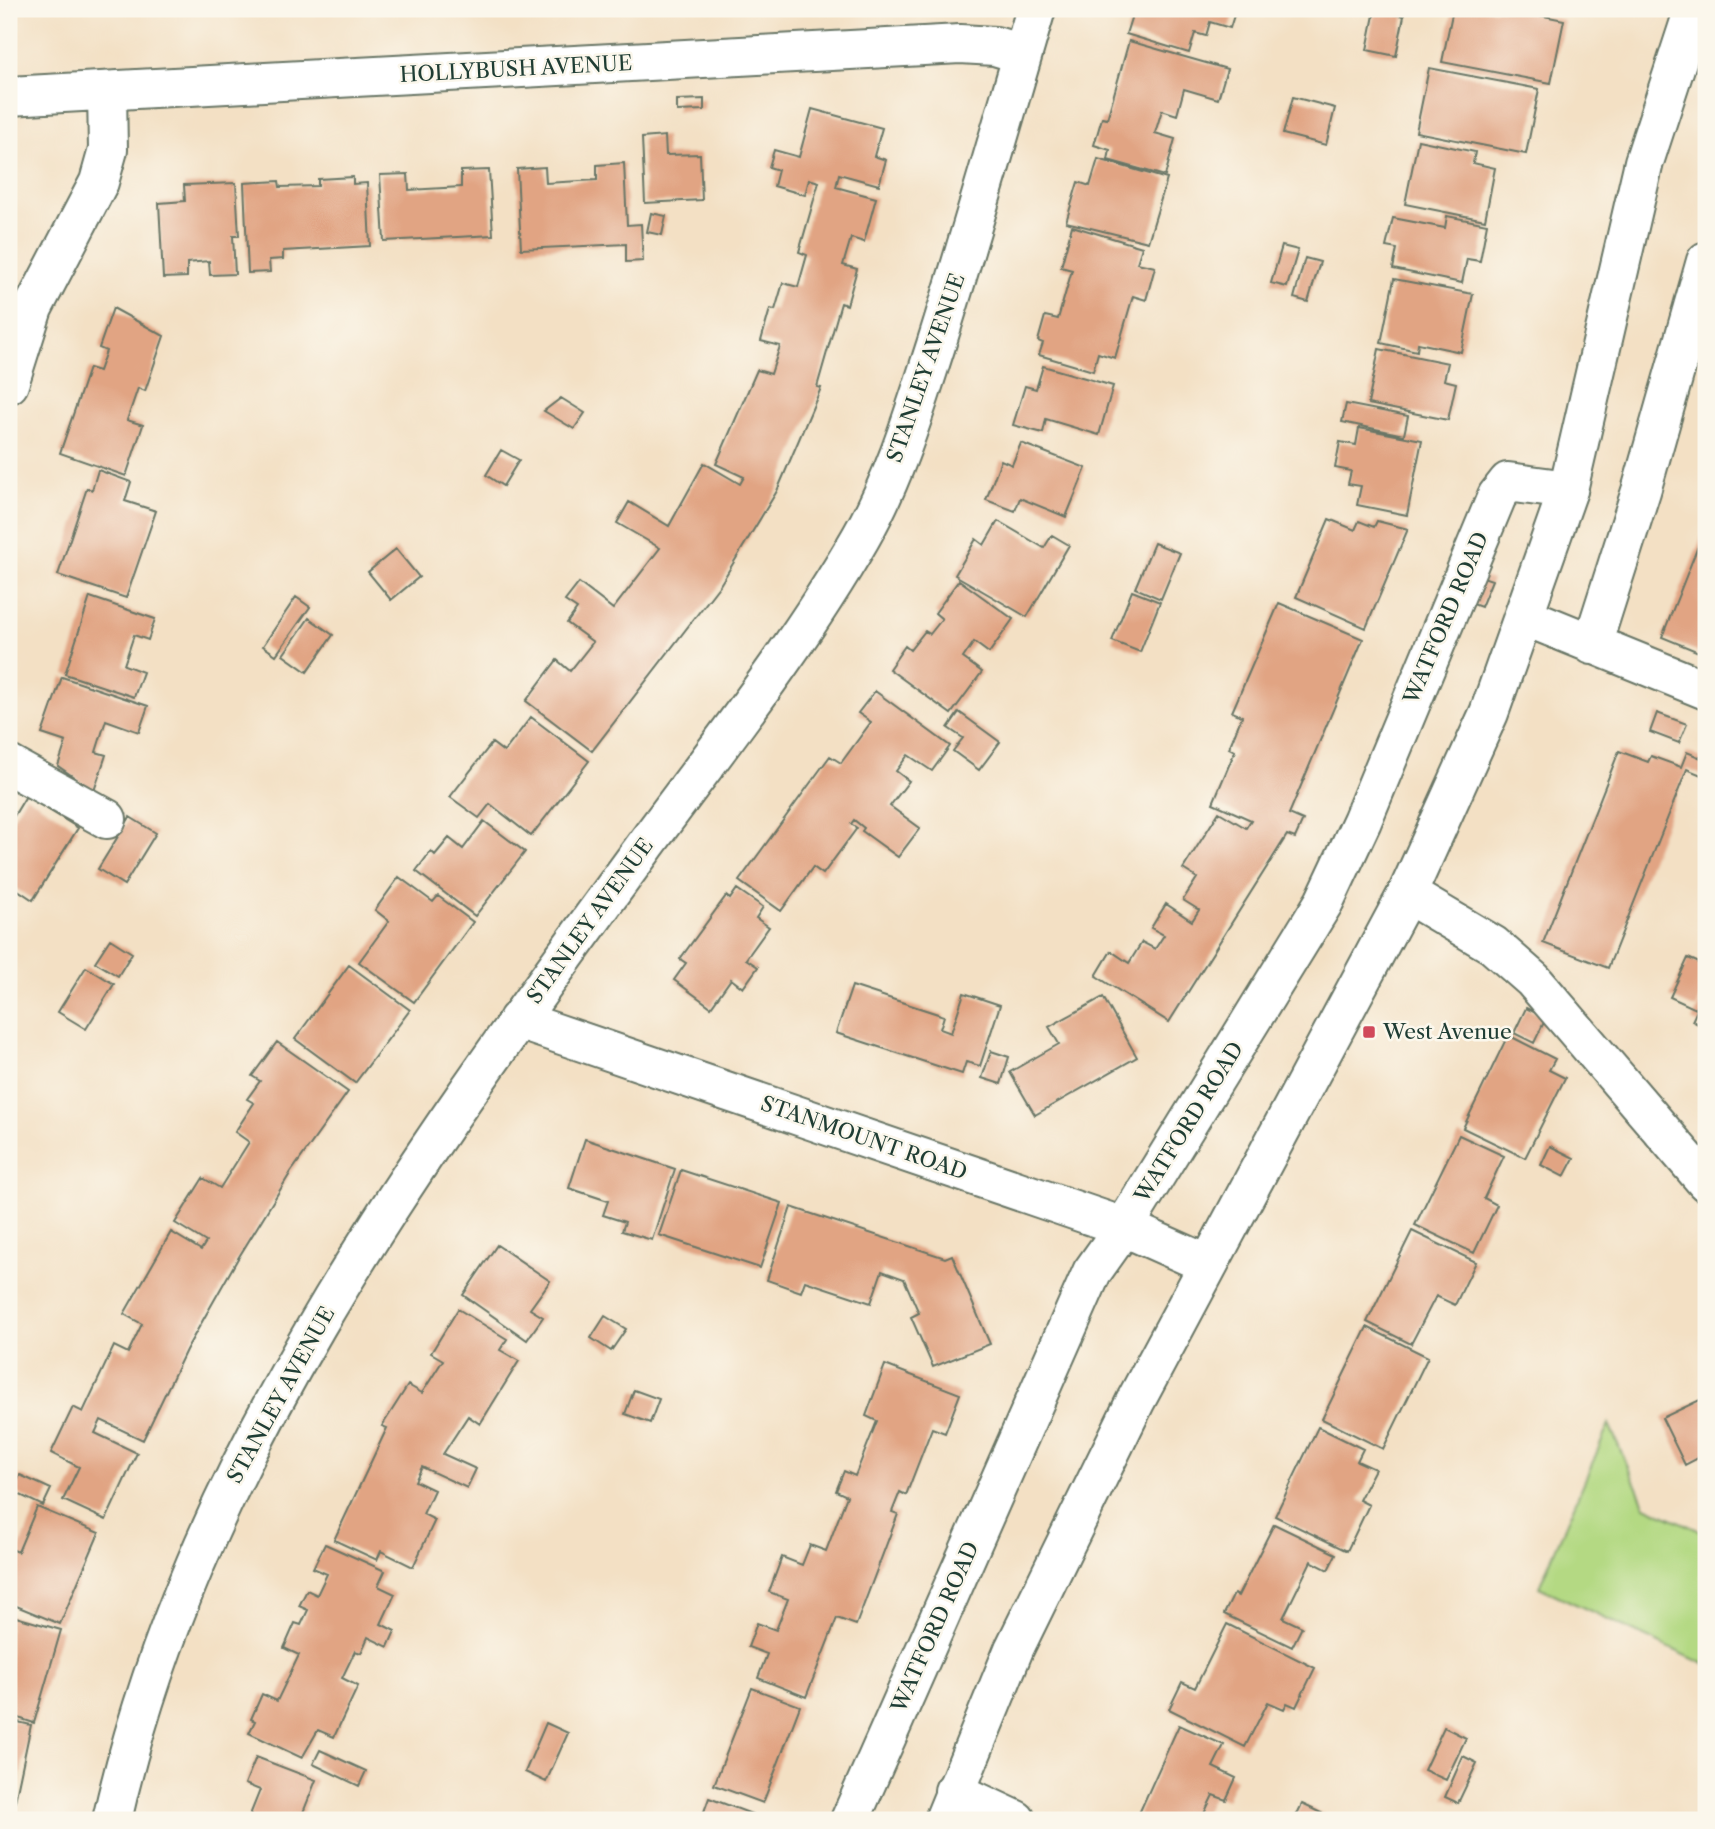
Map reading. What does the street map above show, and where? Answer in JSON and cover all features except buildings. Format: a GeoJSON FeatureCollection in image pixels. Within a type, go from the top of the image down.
{"type":"FeatureCollection","features":[{"type":"Feature","properties":{"kind":"street","name":"STANLEY AVENUE"},"geometry":{"type":"LineString","coordinates":[[112,1820],[127,1750],[179,1601],[253,1437],[363,1246],[518,1020],[809,621],[864,533],[908,431],[967,249],[1036,9]]}},
{"type":"Feature","properties":{"kind":"street"},"geometry":{"type":"LineString","coordinates":[[1016,1820],[949,1806],[1014,1649],[1136,1400],[1407,894],[1489,713],[1568,490],[1644,162],[1694,9]]}},
{"type":"Feature","properties":{"kind":"street","name":"HOLLYBUSH AVENUE"},"geometry":{"type":"LineString","coordinates":[[9,96],[960,44],[995,46],[1023,54]]}},
{"type":"Feature","properties":{"kind":"street"},"geometry":{"type":"LineString","coordinates":[[9,384],[33,308],[99,182],[108,150],[107,91]]}},
{"type":"Feature","properties":{"kind":"street"},"geometry":{"type":"LineString","coordinates":[[1592,645],[1641,491],[1706,261]]}},
{"type":"Feature","properties":{"kind":"street","name":"WATFORD ROAD"},"geometry":{"type":"LineString","coordinates":[[850,1820],[1092,1272],[1124,1227],[1324,902],[1362,821],[1497,496],[1508,482],[1568,490]]}},
{"type":"Feature","properties":{"kind":"street"},"geometry":{"type":"LineString","coordinates":[[1524,616],[1706,690]]}},
{"type":"Feature","properties":{"kind":"street"},"geometry":{"type":"LineString","coordinates":[[9,765],[107,819]]}},
{"type":"Feature","properties":{"kind":"street"},"geometry":{"type":"LineString","coordinates":[[1407,894],[1493,945],[1533,980],[1706,1182]]}},
{"type":"Feature","properties":{"kind":"street","name":"STANMOUNT ROAD"},"geometry":{"type":"LineString","coordinates":[[518,1020],[1124,1227],[1207,1264]]}},
{"type":"Feature","properties":{"kind":"green space"},"geometry":{"type":"Polygon","coordinates":[[[1609,1424],[1645,1506],[1700,1531],[1706,1529],[1706,1665],[1539,1587],[1609,1424]]]}},
{"type":"Feature","properties":{"kind":"place","name":"West Avenue"},"geometry":{"type":"Point","coordinates":[1369,1032]}}]}
